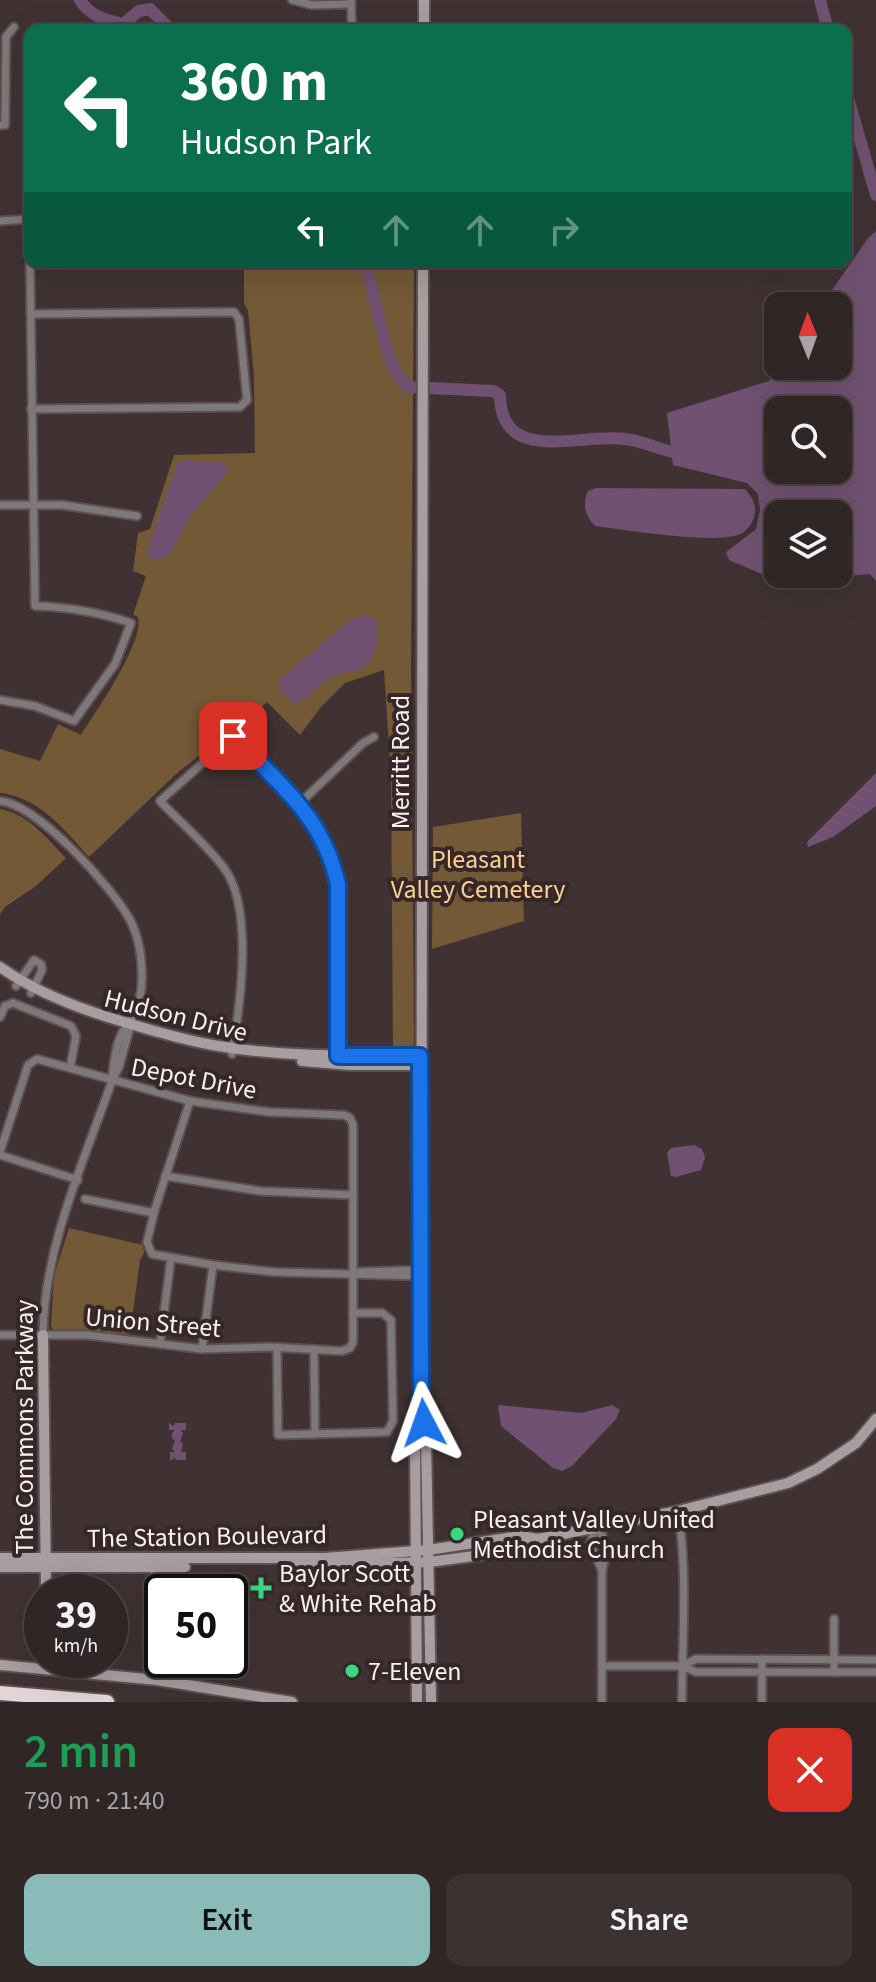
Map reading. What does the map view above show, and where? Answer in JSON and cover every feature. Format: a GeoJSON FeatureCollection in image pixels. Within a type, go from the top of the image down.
{"type":"FeatureCollection","features":[{"type":"Feature","properties":{"kind":"highway"},"geometry":{"type":"LineString","coordinates":[[0,1693],[107,1702]]}},
{"type":"Feature","properties":{"kind":"main road"},"geometry":{"type":"LineString","coordinates":[[424,0],[424,24]]}},
{"type":"Feature","properties":{"kind":"main road","name":"Merritt Road"},"geometry":{"type":"LineString","coordinates":[[423,268],[420,1273],[421,1407],[426,1439],[431,1702]]}},
{"type":"Feature","properties":{"kind":"main road","name":"Hudson Drive"},"geometry":{"type":"LineString","coordinates":[[0,967],[18,983]]}},
{"type":"Feature","properties":{"kind":"main road","name":"Hudson Drive"},"geometry":{"type":"LineString","coordinates":[[0,974],[32,990],[129,1028],[233,1051],[350,1065],[420,1060]]}},
{"type":"Feature","properties":{"kind":"main road","name":"Hudson Drive"},"geometry":{"type":"LineString","coordinates":[[233,1051],[420,1060]]}},
{"type":"Feature","properties":{"kind":"main road","name":"The Commons Parkway"},"geometry":{"type":"LineString","coordinates":[[43,1335],[46,1574]]}},
{"type":"Feature","properties":{"kind":"main road","name":"Merritt Road"},"geometry":{"type":"LineString","coordinates":[[417,1702],[415,1439],[421,1407]]}},
{"type":"Feature","properties":{"kind":"main road","name":"The Station Boulevard"},"geometry":{"type":"LineString","coordinates":[[0,1567],[415,1557],[520,1536],[538,1539],[678,1511],[798,1479],[856,1443],[876,1419]]}},
{"type":"Feature","properties":{"kind":"main road","name":"The Station Boulevard"},"geometry":{"type":"LineString","coordinates":[[0,1558],[46,1564]]}},
{"type":"Feature","properties":{"kind":"main road"},"geometry":{"type":"LineString","coordinates":[[156,1563],[156,1574]]}},
{"type":"Feature","properties":{"kind":"main road"},"geometry":{"type":"LineString","coordinates":[[0,1665],[24,1664]]}},
{"type":"Feature","properties":{"kind":"main road"},"geometry":{"type":"LineString","coordinates":[[128,1676],[292,1702]]}},
{"type":"Feature","properties":{"kind":"street"},"geometry":{"type":"LineString","coordinates":[[292,0],[312,5],[351,2],[352,24]]}},
{"type":"Feature","properties":{"kind":"street"},"geometry":{"type":"LineString","coordinates":[[0,125],[5,125],[6,37],[14,27]]}},
{"type":"Feature","properties":{"kind":"street"},"geometry":{"type":"LineString","coordinates":[[0,221],[24,219]]}},
{"type":"Feature","properties":{"kind":"street"},"geometry":{"type":"LineString","coordinates":[[0,700],[35,706],[74,721],[115,664],[131,623],[70,607],[35,606],[30,268]]}},
{"type":"Feature","properties":{"kind":"street"},"geometry":{"type":"LineString","coordinates":[[31,314],[234,312],[238,314],[247,400],[240,407],[31,409]]}},
{"type":"Feature","properties":{"kind":"street"},"geometry":{"type":"LineString","coordinates":[[0,505],[62,505],[137,516]]}},
{"type":"Feature","properties":{"kind":"street"},"geometry":{"type":"LineString","coordinates":[[233,1051],[240,1002],[241,939],[241,912],[235,891],[225,869],[160,801],[233,736],[299,804],[326,844],[338,885],[338,1056]]}},
{"type":"Feature","properties":{"kind":"street"},"geometry":{"type":"LineString","coordinates":[[299,804],[363,743],[374,737]]}},
{"type":"Feature","properties":{"kind":"street","name":"The Commons Parkway"},"geometry":{"type":"LineString","coordinates":[[0,801],[26,810],[48,826],[118,901],[131,921],[139,948],[142,980],[138,1006],[113,1066],[112,1081],[49,1272],[43,1335]]}},
{"type":"Feature","properties":{"kind":"street"},"geometry":{"type":"LineString","coordinates":[[18,983],[34,960],[41,964],[42,970],[32,990]]}},
{"type":"Feature","properties":{"kind":"street"},"geometry":{"type":"LineString","coordinates":[[0,1017],[9,1004],[18,1004],[75,1029],[76,1041],[70,1068]]}},
{"type":"Feature","properties":{"kind":"street","name":"Depot Drive"},"geometry":{"type":"LineString","coordinates":[[0,1153],[28,1065],[33,1060],[41,1059],[190,1101],[279,1113],[350,1118],[353,1125],[353,1195]]}},
{"type":"Feature","properties":{"kind":"street"},"geometry":{"type":"LineString","coordinates":[[190,1101],[154,1213],[147,1242],[149,1251],[156,1256],[274,1272],[353,1273],[367,1270],[420,1273]]}},
{"type":"Feature","properties":{"kind":"street"},"geometry":{"type":"LineString","coordinates":[[0,1153],[78,1180]]}},
{"type":"Feature","properties":{"kind":"street"},"geometry":{"type":"LineString","coordinates":[[165,1176],[260,1191],[353,1195],[353,1313],[382,1313],[391,1320],[392,1425],[382,1433],[278,1435],[277,1347]]}},
{"type":"Feature","properties":{"kind":"street"},"geometry":{"type":"LineString","coordinates":[[85,1199],[154,1213]]}},
{"type":"Feature","properties":{"kind":"street"},"geometry":{"type":"LineString","coordinates":[[160,1344],[171,1258]]}},
{"type":"Feature","properties":{"kind":"street"},"geometry":{"type":"LineString","coordinates":[[202,1349],[213,1265]]}},
{"type":"Feature","properties":{"kind":"street","name":"Union Street"},"geometry":{"type":"LineString","coordinates":[[0,1335],[114,1337],[202,1349],[277,1347],[342,1351],[350,1348],[353,1342],[353,1313]]}},
{"type":"Feature","properties":{"kind":"street"},"geometry":{"type":"LineString","coordinates":[[314,1349],[315,1434]]}},
{"type":"Feature","properties":{"kind":"street"},"geometry":{"type":"LineString","coordinates":[[678,1511],[685,1566],[682,1702]]}},
{"type":"Feature","properties":{"kind":"street"},"geometry":{"type":"LineString","coordinates":[[596,1527],[590,1544],[602,1570]]}},
{"type":"Feature","properties":{"kind":"street"},"geometry":{"type":"LineString","coordinates":[[596,1527],[606,1547],[602,1570],[602,1702]]}},
{"type":"Feature","properties":{"kind":"street"},"geometry":{"type":"LineString","coordinates":[[834,1619],[834,1672]]}},
{"type":"Feature","properties":{"kind":"street"},"geometry":{"type":"LineString","coordinates":[[682,1666],[696,1659],[876,1660]]}},
{"type":"Feature","properties":{"kind":"street"},"geometry":{"type":"LineString","coordinates":[[762,1659],[762,1702]]}},
{"type":"Feature","properties":{"kind":"street"},"geometry":{"type":"LineString","coordinates":[[602,1666],[682,1666],[696,1672],[876,1672]]}},
{"type":"Feature","properties":{"kind":"green space"},"geometry":{"type":"Polygon","coordinates":[[[244,268],[414,268],[411,668],[414,1044],[411,1048],[393,1048],[391,777],[384,670],[345,683],[321,707],[300,735],[267,702],[236,728],[233,725],[176,774],[89,857],[61,826],[39,808],[0,793],[0,749],[40,761],[58,724],[81,735],[127,659],[138,629],[138,617],[133,615],[146,576],[133,571],[138,533],[150,529],[174,455],[255,453],[254,377],[248,310],[244,304],[244,268]]]}},
{"type":"Feature","properties":{"kind":"green space"},"geometry":{"type":"Polygon","coordinates":[[[0,809],[28,821],[66,858],[0,914],[0,809]]]}},
{"type":"Feature","properties":{"kind":"green space","name":"Pleasant Valley Cemetery"},"geometry":{"type":"Polygon","coordinates":[[[521,813],[524,921],[432,949],[433,827],[521,813]]]}},
{"type":"Feature","properties":{"kind":"green space"},"geometry":{"type":"Polygon","coordinates":[[[69,1228],[143,1245],[130,1334],[54,1330],[51,1327],[54,1276],[69,1228]]]}},
{"type":"Feature","properties":{"kind":"shaded area"},"geometry":{"type":"Polygon","coordinates":[[[876,231],[876,581],[870,574],[852,576],[852,500],[764,500],[764,575],[729,560],[726,552],[756,529],[760,510],[758,494],[747,483],[673,465],[667,413],[770,380],[852,380],[852,292],[831,292],[847,268],[852,268],[852,261],[876,231]]]}},
{"type":"Feature","properties":{"kind":"shaded area"},"geometry":{"type":"Polygon","coordinates":[[[183,461],[220,462],[227,466],[228,471],[191,515],[171,553],[157,561],[149,558],[147,552],[177,464],[183,461]]]}},
{"type":"Feature","properties":{"kind":"shaded area"},"geometry":{"type":"Polygon","coordinates":[[[596,488],[745,489],[754,502],[755,513],[746,530],[725,537],[668,535],[595,526],[585,506],[588,491],[596,488]]]}},
{"type":"Feature","properties":{"kind":"shaded area"},"geometry":{"type":"Polygon","coordinates":[[[368,615],[377,620],[377,641],[374,654],[366,665],[356,671],[335,675],[294,703],[280,691],[280,679],[352,619],[368,615]]]}},
{"type":"Feature","properties":{"kind":"shaded area"},"geometry":{"type":"Polygon","coordinates":[[[876,773],[876,806],[833,837],[808,847],[807,842],[876,773]]]}},
{"type":"Feature","properties":{"kind":"shaded area"},"geometry":{"type":"Polygon","coordinates":[[[694,1145],[702,1149],[705,1157],[701,1170],[671,1176],[667,1153],[671,1148],[694,1145]]]}},
{"type":"Feature","properties":{"kind":"shaded area"},"geometry":{"type":"Polygon","coordinates":[[[498,1405],[581,1413],[612,1405],[620,1410],[616,1419],[572,1466],[562,1471],[553,1468],[501,1426],[498,1405]]]}},
{"type":"Feature","properties":{"kind":"shaded area"},"geometry":{"type":"Polygon","coordinates":[[[169,1423],[173,1426],[175,1423],[186,1423],[186,1430],[180,1430],[183,1433],[180,1442],[183,1443],[181,1452],[186,1452],[186,1460],[176,1460],[174,1457],[170,1460],[170,1452],[175,1452],[172,1449],[175,1440],[172,1433],[175,1430],[169,1430],[169,1423]]]}},
{"type":"Feature","properties":{"kind":"waterway"},"geometry":{"type":"LineString","coordinates":[[80,0],[98,16],[123,24]]}},
{"type":"Feature","properties":{"kind":"waterway"},"geometry":{"type":"LineString","coordinates":[[820,0],[826,24]]}},
{"type":"Feature","properties":{"kind":"waterway"},"geometry":{"type":"LineString","coordinates":[[123,24],[139,11],[150,9],[165,24]]}},
{"type":"Feature","properties":{"kind":"waterway"},"geometry":{"type":"LineString","coordinates":[[852,112],[876,195]]}},
{"type":"Feature","properties":{"kind":"waterway"},"geometry":{"type":"LineString","coordinates":[[366,268],[388,355],[407,387],[493,391],[500,395],[504,417],[514,431],[528,439],[625,439],[685,454]]}},
{"type":"Feature","properties":{"kind":"place","name":"Pleasant Valley United Methodist Church"},"geometry":{"type":"Point","coordinates":[457,1534]}},
{"type":"Feature","properties":{"kind":"place","name":"Baylor Scott & White Rehab"},"geometry":{"type":"Point","coordinates":[261,1588]}},
{"type":"Feature","properties":{"kind":"place","name":"7-Eleven"},"geometry":{"type":"Point","coordinates":[352,1671]}},
{"type":"Feature","properties":{"kind":"route"},"geometry":{"type":"LineString","coordinates":[[233,736],[316,825],[333,862],[338,885],[338,1056],[420,1056],[421,1407],[424,1423]]}}]}
